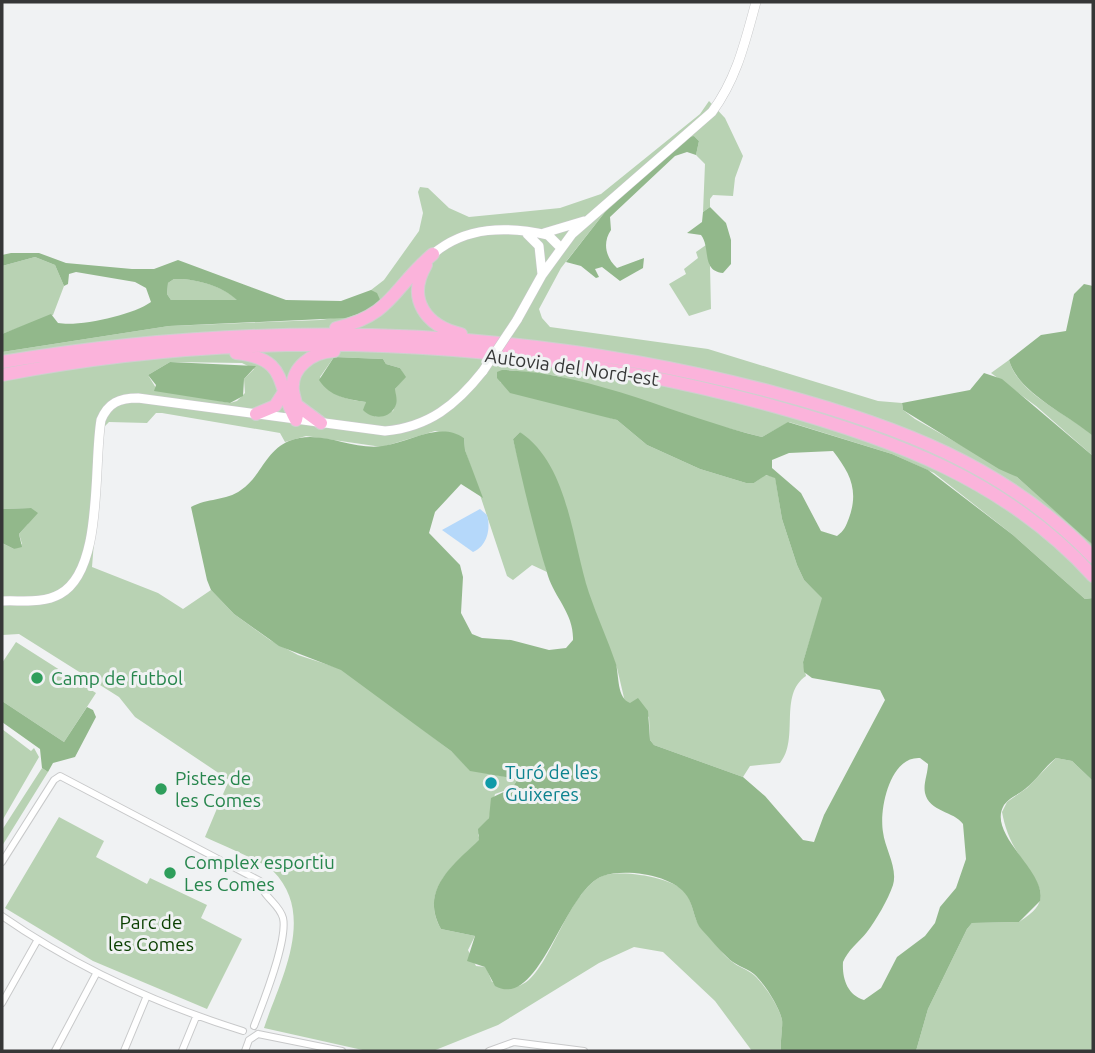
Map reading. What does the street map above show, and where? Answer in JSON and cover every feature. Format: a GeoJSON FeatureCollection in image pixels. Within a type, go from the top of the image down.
{"type":"FeatureCollection","features":[{"type":"Feature","properties":{"kind":"highway"},"geometry":{"type":"LineString","coordinates":[[315,333],[374,315],[433,254]]}},
{"type":"Feature","properties":{"kind":"highway"},"geometry":{"type":"LineString","coordinates":[[433,254],[418,282],[417,294],[422,310],[441,327],[481,340]]}},
{"type":"Feature","properties":{"kind":"highway","name":"Autovia del Nord-est"},"geometry":{"type":"LineString","coordinates":[[2,362],[153,341],[315,333],[481,340],[685,370],[794,398],[888,427],[964,459],[1000,480],[1051,517],[1093,557]]}},
{"type":"Feature","properties":{"kind":"highway"},"geometry":{"type":"LineString","coordinates":[[297,413],[293,393],[294,379],[307,360],[327,352],[370,345]]}},
{"type":"Feature","properties":{"kind":"highway","name":"Autovia del Nord-est"},"geometry":{"type":"LineString","coordinates":[[2,375],[116,358],[218,348],[370,345],[541,359],[600,368],[738,396],[834,423],[931,458],[987,488],[1037,523],[1093,576]]}},
{"type":"Feature","properties":{"kind":"highway"},"geometry":{"type":"LineString","coordinates":[[218,348],[265,359],[278,370],[284,392],[297,413],[321,423]]}},
{"type":"Feature","properties":{"kind":"highway"},"geometry":{"type":"LineString","coordinates":[[256,414],[275,406],[284,392]]}},
{"type":"Feature","properties":{"kind":"street"},"geometry":{"type":"LineString","coordinates":[[321,423],[384,431],[414,426],[442,413],[461,399],[517,320],[560,247],[586,221],[712,112],[734,78],[756,2]]}},
{"type":"Feature","properties":{"kind":"street"},"geometry":{"type":"LineString","coordinates":[[534,235],[586,221]]}},
{"type":"Feature","properties":{"kind":"street"},"geometry":{"type":"LineString","coordinates":[[433,254],[449,242],[473,232],[494,229],[552,237],[560,247]]}},
{"type":"Feature","properties":{"kind":"street"},"geometry":{"type":"LineString","coordinates":[[534,235],[541,252],[542,275]]}},
{"type":"Feature","properties":{"kind":"street"},"geometry":{"type":"LineString","coordinates":[[2,601],[40,601],[60,594],[78,580],[84,568],[93,513],[98,435],[106,408],[123,398],[138,398],[256,414],[297,413]]}},
{"type":"Feature","properties":{"kind":"street"},"geometry":{"type":"LineString","coordinates":[[2,862],[57,777],[63,776],[260,881],[261,889],[283,917],[283,934],[254,1026],[258,1034]]}},
{"type":"Feature","properties":{"kind":"street"},"geometry":{"type":"LineString","coordinates":[[2,916],[37,941],[96,974],[146,998],[243,1031],[249,1040]]}},
{"type":"Feature","properties":{"kind":"street"},"geometry":{"type":"LineString","coordinates":[[2,1003],[37,941]]}},
{"type":"Feature","properties":{"kind":"street"},"geometry":{"type":"LineString","coordinates":[[55,1051],[96,974]]}},
{"type":"Feature","properties":{"kind":"street"},"geometry":{"type":"LineString","coordinates":[[124,1051],[146,998]]}},
{"type":"Feature","properties":{"kind":"street"},"geometry":{"type":"LineString","coordinates":[[182,1051],[196,1017]]}},
{"type":"Feature","properties":{"kind":"street"},"geometry":{"type":"LineString","coordinates":[[243,1031],[247,1026],[254,1026]]}},
{"type":"Feature","properties":{"kind":"street"},"geometry":{"type":"LineString","coordinates":[[245,1051],[249,1040],[258,1034],[318,1049],[342,1051]]}},
{"type":"Feature","properties":{"kind":"street"},"geometry":{"type":"LineString","coordinates":[[489,1051],[514,1042],[536,1048],[584,1051]]}},
{"type":"Feature","properties":{"kind":"green space"},"geometry":{"type":"Polygon","coordinates":[[[709,101],[725,118],[743,156],[735,178],[733,196],[713,195],[710,207],[703,212],[705,164],[696,155],[699,141],[694,136],[605,212],[561,268],[539,309],[542,318],[550,327],[708,349],[878,401],[902,403],[903,410],[915,419],[1017,477],[1093,545],[1093,598],[1085,599],[1013,535],[934,473],[892,454],[789,422],[762,437],[700,421],[558,376],[507,370],[500,382],[617,420],[647,445],[700,469],[746,483],[754,483],[765,475],[775,477],[782,519],[797,565],[804,580],[823,598],[803,662],[806,676],[793,694],[786,753],[780,763],[750,766],[743,777],[654,745],[650,740],[649,717],[625,702],[617,668],[588,593],[557,482],[543,456],[520,432],[513,439],[547,572],[532,565],[513,580],[507,576],[465,450],[464,438],[435,431],[382,447],[306,436],[285,442],[280,433],[162,413],[156,413],[147,423],[109,422],[103,428],[92,567],[158,593],[183,609],[211,590],[234,614],[270,640],[298,655],[341,669],[451,751],[470,770],[518,779],[512,788],[495,794],[489,818],[478,835],[480,840],[450,869],[442,880],[434,903],[435,915],[441,929],[475,936],[468,950],[476,966],[486,967],[492,982],[518,986],[529,980],[548,954],[566,918],[587,887],[608,874],[631,874],[669,882],[685,892],[700,926],[727,958],[751,973],[762,984],[778,1008],[782,1023],[781,1051],[752,1051],[715,1001],[663,952],[634,947],[599,963],[498,1025],[433,1051],[367,1051],[264,1028],[291,948],[294,927],[292,907],[286,888],[273,871],[205,837],[229,780],[135,717],[119,697],[19,634],[2,635],[2,543],[14,549],[22,544],[19,534],[28,524],[31,508],[2,509],[2,352],[169,326],[320,320],[361,314],[371,290],[384,280],[419,231],[423,213],[418,192],[420,187],[428,188],[449,208],[469,217],[560,208],[601,194],[700,114],[709,101]],[[334,357],[320,377],[329,388],[345,398],[366,402],[365,407],[376,417],[393,411],[396,403],[395,389],[405,377],[400,368],[386,364],[383,359],[334,357]],[[170,362],[148,375],[156,388],[230,403],[237,401],[245,393],[244,379],[254,369],[242,363],[170,362]]]}},
{"type":"Feature","properties":{"kind":"green space"},"geometry":{"type":"Polygon","coordinates":[[[694,136],[699,141],[696,155],[687,152],[675,156],[610,217],[611,230],[606,250],[610,260],[617,268],[644,258],[643,268],[620,281],[602,267],[595,269],[599,277],[596,278],[581,266],[566,262],[605,212],[686,138],[694,136]]]}},
{"type":"Feature","properties":{"kind":"green space"},"geometry":{"type":"Polygon","coordinates":[[[710,207],[726,223],[731,240],[731,264],[723,273],[716,271],[709,264],[701,235],[687,233],[702,222],[703,212],[710,207]]]}},
{"type":"Feature","properties":{"kind":"green space"},"geometry":{"type":"Polygon","coordinates":[[[706,245],[710,266],[711,309],[689,316],[669,284],[686,274],[684,269],[698,258],[696,252],[706,245]]]}},
{"type":"Feature","properties":{"kind":"green space"},"geometry":{"type":"Polygon","coordinates":[[[39,253],[66,263],[132,269],[154,269],[178,260],[286,300],[341,301],[371,290],[377,293],[381,302],[369,311],[345,318],[169,326],[2,352],[2,334],[51,314],[58,323],[92,322],[143,307],[151,302],[146,288],[135,282],[76,272],[69,274],[68,284],[64,286],[55,265],[35,257],[2,266],[2,255],[39,253]],[[174,279],[168,283],[167,294],[171,300],[237,300],[216,287],[174,279]]]}},
{"type":"Feature","properties":{"kind":"green space"},"geometry":{"type":"Polygon","coordinates":[[[35,257],[55,265],[64,286],[53,315],[2,334],[2,266],[35,257]]]}},
{"type":"Feature","properties":{"kind":"green space"},"geometry":{"type":"Polygon","coordinates":[[[174,279],[208,284],[238,300],[171,300],[167,294],[168,283],[174,279]]]}},
{"type":"Feature","properties":{"kind":"green space"},"geometry":{"type":"Polygon","coordinates":[[[1084,284],[1093,286],[1093,436],[1033,393],[1014,372],[1009,360],[1041,335],[1066,331],[1074,294],[1084,284]]]}},
{"type":"Feature","properties":{"kind":"green space"},"geometry":{"type":"Polygon","coordinates":[[[334,357],[383,359],[386,364],[400,368],[406,377],[395,389],[396,403],[392,411],[379,417],[370,415],[363,410],[366,402],[340,396],[323,386],[319,380],[334,357]]]}},
{"type":"Feature","properties":{"kind":"green space"},"geometry":{"type":"Polygon","coordinates":[[[1009,360],[1014,373],[1033,394],[1093,436],[1093,456],[1036,406],[991,373],[1009,360]]]}},
{"type":"Feature","properties":{"kind":"green space"},"geometry":{"type":"Polygon","coordinates":[[[170,362],[256,366],[244,379],[243,396],[230,403],[154,391],[156,385],[148,375],[170,362]]]}},
{"type":"Feature","properties":{"kind":"green space"},"geometry":{"type":"Polygon","coordinates":[[[502,370],[568,378],[762,437],[788,422],[892,454],[928,470],[1013,535],[1085,599],[1093,598],[1093,781],[1072,761],[1056,758],[1031,784],[1004,805],[1001,817],[1003,829],[1035,878],[1040,890],[1040,901],[1019,922],[972,923],[967,929],[928,1009],[916,1051],[781,1051],[782,1020],[762,983],[754,974],[730,960],[702,930],[687,896],[681,889],[661,878],[636,873],[603,876],[589,885],[576,902],[539,966],[525,981],[511,989],[495,986],[485,967],[467,961],[475,936],[441,929],[435,915],[434,902],[442,879],[479,840],[478,829],[489,818],[491,798],[512,788],[518,779],[470,771],[451,751],[341,670],[279,646],[234,614],[211,590],[191,507],[241,490],[281,445],[312,437],[371,447],[435,432],[455,433],[464,438],[465,450],[483,498],[461,484],[435,512],[429,533],[460,565],[463,577],[461,613],[472,634],[482,638],[511,640],[549,650],[566,648],[573,640],[572,631],[567,614],[548,576],[533,525],[513,439],[520,432],[536,446],[559,484],[589,593],[616,664],[621,692],[630,703],[638,698],[648,711],[650,740],[654,745],[743,777],[765,796],[803,840],[814,842],[824,815],[885,700],[880,690],[812,678],[804,672],[803,662],[822,598],[804,580],[797,565],[782,519],[775,478],[766,475],[754,483],[746,483],[700,469],[647,445],[617,420],[510,393],[497,378],[497,372],[502,370]],[[833,451],[789,453],[772,460],[772,468],[801,493],[821,531],[837,536],[849,518],[853,490],[848,474],[833,451]],[[920,758],[901,765],[894,774],[885,798],[882,822],[894,872],[891,891],[874,922],[843,962],[847,985],[853,994],[864,1000],[881,988],[897,957],[925,936],[935,923],[940,907],[956,888],[966,859],[963,824],[954,816],[936,808],[927,799],[925,790],[928,764],[920,758]]]}},
{"type":"Feature","properties":{"kind":"green space"},"geometry":{"type":"Polygon","coordinates":[[[984,373],[1002,379],[1093,456],[1093,545],[1017,477],[999,469],[903,410],[902,403],[970,390],[984,373]]]}},
{"type":"Feature","properties":{"kind":"green space"},"geometry":{"type":"Polygon","coordinates":[[[31,508],[38,513],[19,534],[22,547],[14,549],[2,543],[2,509],[31,508]]]}},
{"type":"Feature","properties":{"kind":"green space","name":"Camp de futbol"},"geometry":{"type":"Polygon","coordinates":[[[16,642],[96,693],[64,742],[2,701],[2,663],[16,642]]]}},
{"type":"Feature","properties":{"kind":"green space"},"geometry":{"type":"Polygon","coordinates":[[[2,701],[64,742],[87,707],[93,710],[96,717],[75,757],[53,763],[48,772],[42,768],[40,749],[2,722],[2,701]]]}},
{"type":"Feature","properties":{"kind":"green space"},"geometry":{"type":"Polygon","coordinates":[[[2,729],[31,751],[34,748],[39,757],[2,821],[2,729]]]}},
{"type":"Feature","properties":{"kind":"green space"},"geometry":{"type":"Polygon","coordinates":[[[1056,758],[1072,761],[1093,781],[1093,1051],[916,1051],[928,1009],[972,923],[1019,922],[1037,906],[1040,899],[1038,884],[1011,841],[1002,812],[1007,802],[1027,788],[1056,758]]]}},
{"type":"Feature","properties":{"kind":"green space"},"geometry":{"type":"Polygon","coordinates":[[[42,768],[48,772],[2,846],[2,830],[42,768]]]}},
{"type":"Feature","properties":{"kind":"green space","name":"Parc de les Comes"},"geometry":{"type":"Polygon","coordinates":[[[59,817],[104,841],[96,857],[147,884],[150,878],[207,905],[201,918],[242,939],[207,1009],[93,961],[5,908],[59,817]]]}},
{"type":"Feature","properties":{"kind":"water"},"geometry":{"type":"Polygon","coordinates":[[[480,509],[487,515],[488,531],[482,546],[473,552],[442,530],[480,509]]]}},
{"type":"Feature","properties":{"kind":"place","name":"Camp de futbol"},"geometry":{"type":"Point","coordinates":[37,678]}},
{"type":"Feature","properties":{"kind":"place","name":"Turó de les Guixeres"},"geometry":{"type":"Point","coordinates":[491,783]}},
{"type":"Feature","properties":{"kind":"place","name":"Pistes de les Comes"},"geometry":{"type":"Point","coordinates":[161,789]}},
{"type":"Feature","properties":{"kind":"place","name":"Complex esportiu Les Comes"},"geometry":{"type":"Point","coordinates":[170,873]}}]}
